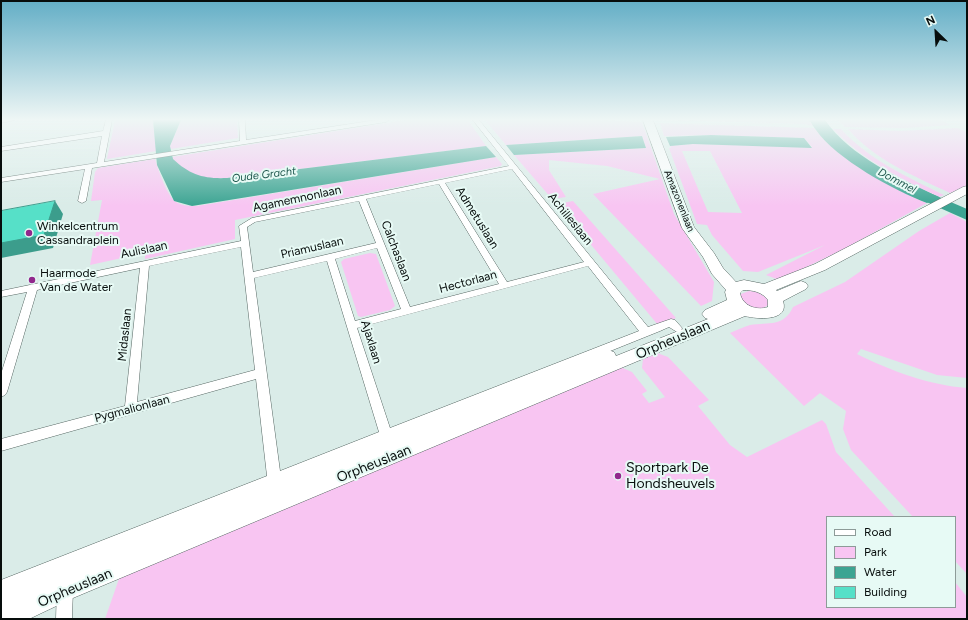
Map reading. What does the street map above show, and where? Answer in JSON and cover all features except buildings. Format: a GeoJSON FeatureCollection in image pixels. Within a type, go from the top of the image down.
{"type":"FeatureCollection","features":[{"type":"Feature","properties":{"kind":"main road","name":"Amazonenlaan"},"geometry":{"type":"LineString","coordinates":[[658,149],[688,228],[709,256],[717,271],[740,296]]}},
{"type":"Feature","properties":{"kind":"main road"},"geometry":{"type":"LineString","coordinates":[[770,294],[828,273],[934,209],[950,201],[967,189]]}},
{"type":"Feature","properties":{"kind":"main road"},"geometry":{"type":"LineString","coordinates":[[950,201],[967,196]]}},
{"type":"Feature","properties":{"kind":"main road"},"geometry":{"type":"LineString","coordinates":[[754,285],[770,294],[777,307],[771,313],[759,314],[740,296],[754,285]]}},
{"type":"Feature","properties":{"kind":"main road","name":"Orpheuslaan"},"geometry":{"type":"LineString","coordinates":[[1,602],[64,583],[677,328],[740,296]]}},
{"type":"Feature","properties":{"kind":"main road","name":"Orpheuslaan"},"geometry":{"type":"LineString","coordinates":[[3,619],[64,583],[740,296]]}},
{"type":"Feature","properties":{"kind":"street"},"geometry":{"type":"LineString","coordinates":[[100,164],[103,149]]}},
{"type":"Feature","properties":{"kind":"street"},"geometry":{"type":"LineString","coordinates":[[1,180],[197,149]]}},
{"type":"Feature","properties":{"kind":"street","name":"Achilleslaan"},"geometry":{"type":"LineString","coordinates":[[499,149],[646,332]]}},
{"type":"Feature","properties":{"kind":"street"},"geometry":{"type":"LineString","coordinates":[[82,201],[89,166]]}},
{"type":"Feature","properties":{"kind":"street","name":"Agamemnonlaan"},"geometry":{"type":"LineString","coordinates":[[274,480],[243,226],[252,220],[513,167]]}},
{"type":"Feature","properties":{"kind":"street","name":"Admetuslaan"},"geometry":{"type":"LineString","coordinates":[[441,182],[505,286]]}},
{"type":"Feature","properties":{"kind":"street","name":"Calchaslaan"},"geometry":{"type":"LineString","coordinates":[[362,198],[407,312]]}},
{"type":"Feature","properties":{"kind":"street","name":"Aulislaan"},"geometry":{"type":"LineString","coordinates":[[1,294],[245,243]]}},
{"type":"Feature","properties":{"kind":"street","name":"Priamuslaan"},"geometry":{"type":"LineString","coordinates":[[250,276],[380,245]]}},
{"type":"Feature","properties":{"kind":"street","name":"Ajaxlaan"},"geometry":{"type":"LineString","coordinates":[[330,257],[386,436]]}},
{"type":"Feature","properties":{"kind":"street","name":"Midaslaan"},"geometry":{"type":"LineString","coordinates":[[130,409],[145,263]]}},
{"type":"Feature","properties":{"kind":"street","name":"Hectorlaan"},"geometry":{"type":"LineString","coordinates":[[352,326],[590,263]]}},
{"type":"Feature","properties":{"kind":"street"},"geometry":{"type":"LineString","coordinates":[[1,392],[5,367],[33,287]]}},
{"type":"Feature","properties":{"kind":"street","name":"Orpheuslaan"},"geometry":{"type":"LineString","coordinates":[[1,588],[646,332],[671,323],[677,328]]}},
{"type":"Feature","properties":{"kind":"street","name":"Pygmalionlaan"},"geometry":{"type":"LineString","coordinates":[[1,445],[262,373]]}},
{"type":"Feature","properties":{"kind":"street"},"geometry":{"type":"LineString","coordinates":[[64,583],[64,619]]}},
{"type":"Feature","properties":{"kind":"green space"},"geometry":{"type":"Polygon","coordinates":[[[109,149],[156,149],[156,151],[107,159],[109,149]]]}},
{"type":"Feature","properties":{"kind":"green space"},"geometry":{"type":"Polygon","coordinates":[[[223,149],[462,149],[218,179],[198,176],[185,171],[175,162],[172,157],[223,149]]]}},
{"type":"Feature","properties":{"kind":"green space"},"geometry":{"type":"Polygon","coordinates":[[[651,149],[674,214],[714,282],[712,301],[701,306],[593,194],[660,179],[607,166],[549,160],[549,170],[566,197],[552,199],[514,155],[651,149]]]}},
{"type":"Feature","properties":{"kind":"green space"},"geometry":{"type":"Polygon","coordinates":[[[669,149],[834,149],[866,172],[927,203],[844,249],[779,280],[766,275],[825,245],[758,272],[743,271],[712,235],[707,225],[697,224],[669,149]],[[682,151],[708,212],[742,213],[710,151],[682,151]]]}},
{"type":"Feature","properties":{"kind":"green space"},"geometry":{"type":"Polygon","coordinates":[[[856,149],[863,149],[890,167],[944,195],[939,197],[911,183],[883,168],[856,149]]]}},
{"type":"Feature","properties":{"kind":"green space"},"geometry":{"type":"Polygon","coordinates":[[[869,149],[967,149],[967,186],[950,193],[909,173],[869,149]]]}},
{"type":"Feature","properties":{"kind":"green space"},"geometry":{"type":"Polygon","coordinates":[[[496,157],[502,164],[501,166],[235,220],[235,239],[145,259],[145,253],[90,265],[102,200],[91,201],[95,172],[98,168],[155,159],[163,182],[173,199],[181,204],[197,206],[496,157]]]}},
{"type":"Feature","properties":{"kind":"green space"},"geometry":{"type":"Polygon","coordinates":[[[573,201],[676,318],[658,325],[557,204],[573,201]]]}},
{"type":"Feature","properties":{"kind":"green space"},"geometry":{"type":"Polygon","coordinates":[[[950,213],[967,222],[967,378],[937,375],[861,349],[857,354],[910,376],[939,384],[967,388],[967,574],[956,562],[956,516],[912,516],[851,450],[843,429],[846,411],[820,393],[804,406],[730,333],[750,325],[780,321],[785,318],[793,307],[845,282],[919,231],[950,213]]]}},
{"type":"Feature","properties":{"kind":"green space"},"geometry":{"type":"Polygon","coordinates":[[[370,253],[376,254],[395,306],[390,310],[361,317],[358,316],[341,262],[344,259],[370,253]]]}},
{"type":"Feature","properties":{"kind":"green space"},"geometry":{"type":"Polygon","coordinates":[[[749,291],[757,292],[767,298],[768,305],[761,308],[749,306],[740,297],[741,294],[749,291]]]}},
{"type":"Feature","properties":{"kind":"green space","name":"Sportpark De Hondsheuvels"},"geometry":{"type":"Polygon","coordinates":[[[657,353],[668,357],[709,400],[698,406],[730,445],[747,457],[822,420],[826,424],[836,452],[894,516],[826,516],[826,608],[956,608],[956,583],[967,597],[967,619],[105,619],[121,573],[618,366],[632,372],[647,391],[642,394],[649,403],[665,397],[642,368],[643,359],[657,353]]]}},
{"type":"Feature","properties":{"kind":"water","name":"Oude Gracht"},"geometry":{"type":"Polygon","coordinates":[[[156,149],[171,149],[173,159],[185,169],[198,175],[211,178],[227,178],[462,149],[489,149],[496,157],[192,206],[174,201],[157,165],[156,149]]]}},
{"type":"Feature","properties":{"kind":"water"},"geometry":{"type":"Polygon","coordinates":[[[509,149],[628,149],[514,155],[509,149]]]}},
{"type":"Feature","properties":{"kind":"water"},"geometry":{"type":"Polygon","coordinates":[[[834,149],[853,149],[892,174],[939,197],[927,203],[914,198],[867,173],[834,149]]]}},
{"type":"Feature","properties":{"kind":"waterway","name":"Dommel"},"geometry":{"type":"LineString","coordinates":[[909,189],[967,215]]}},
{"type":"Feature","properties":{"kind":"place","name":"Winkelcentrum Cassandraplein"},"geometry":{"type":"Point","coordinates":[29,233]}},
{"type":"Feature","properties":{"kind":"place","name":"Haarmode Van de Water"},"geometry":{"type":"Point","coordinates":[32,280]}},
{"type":"Feature","properties":{"kind":"place","name":"Sportpark De Hondsheuvels"},"geometry":{"type":"Point","coordinates":[618,476]}}]}
